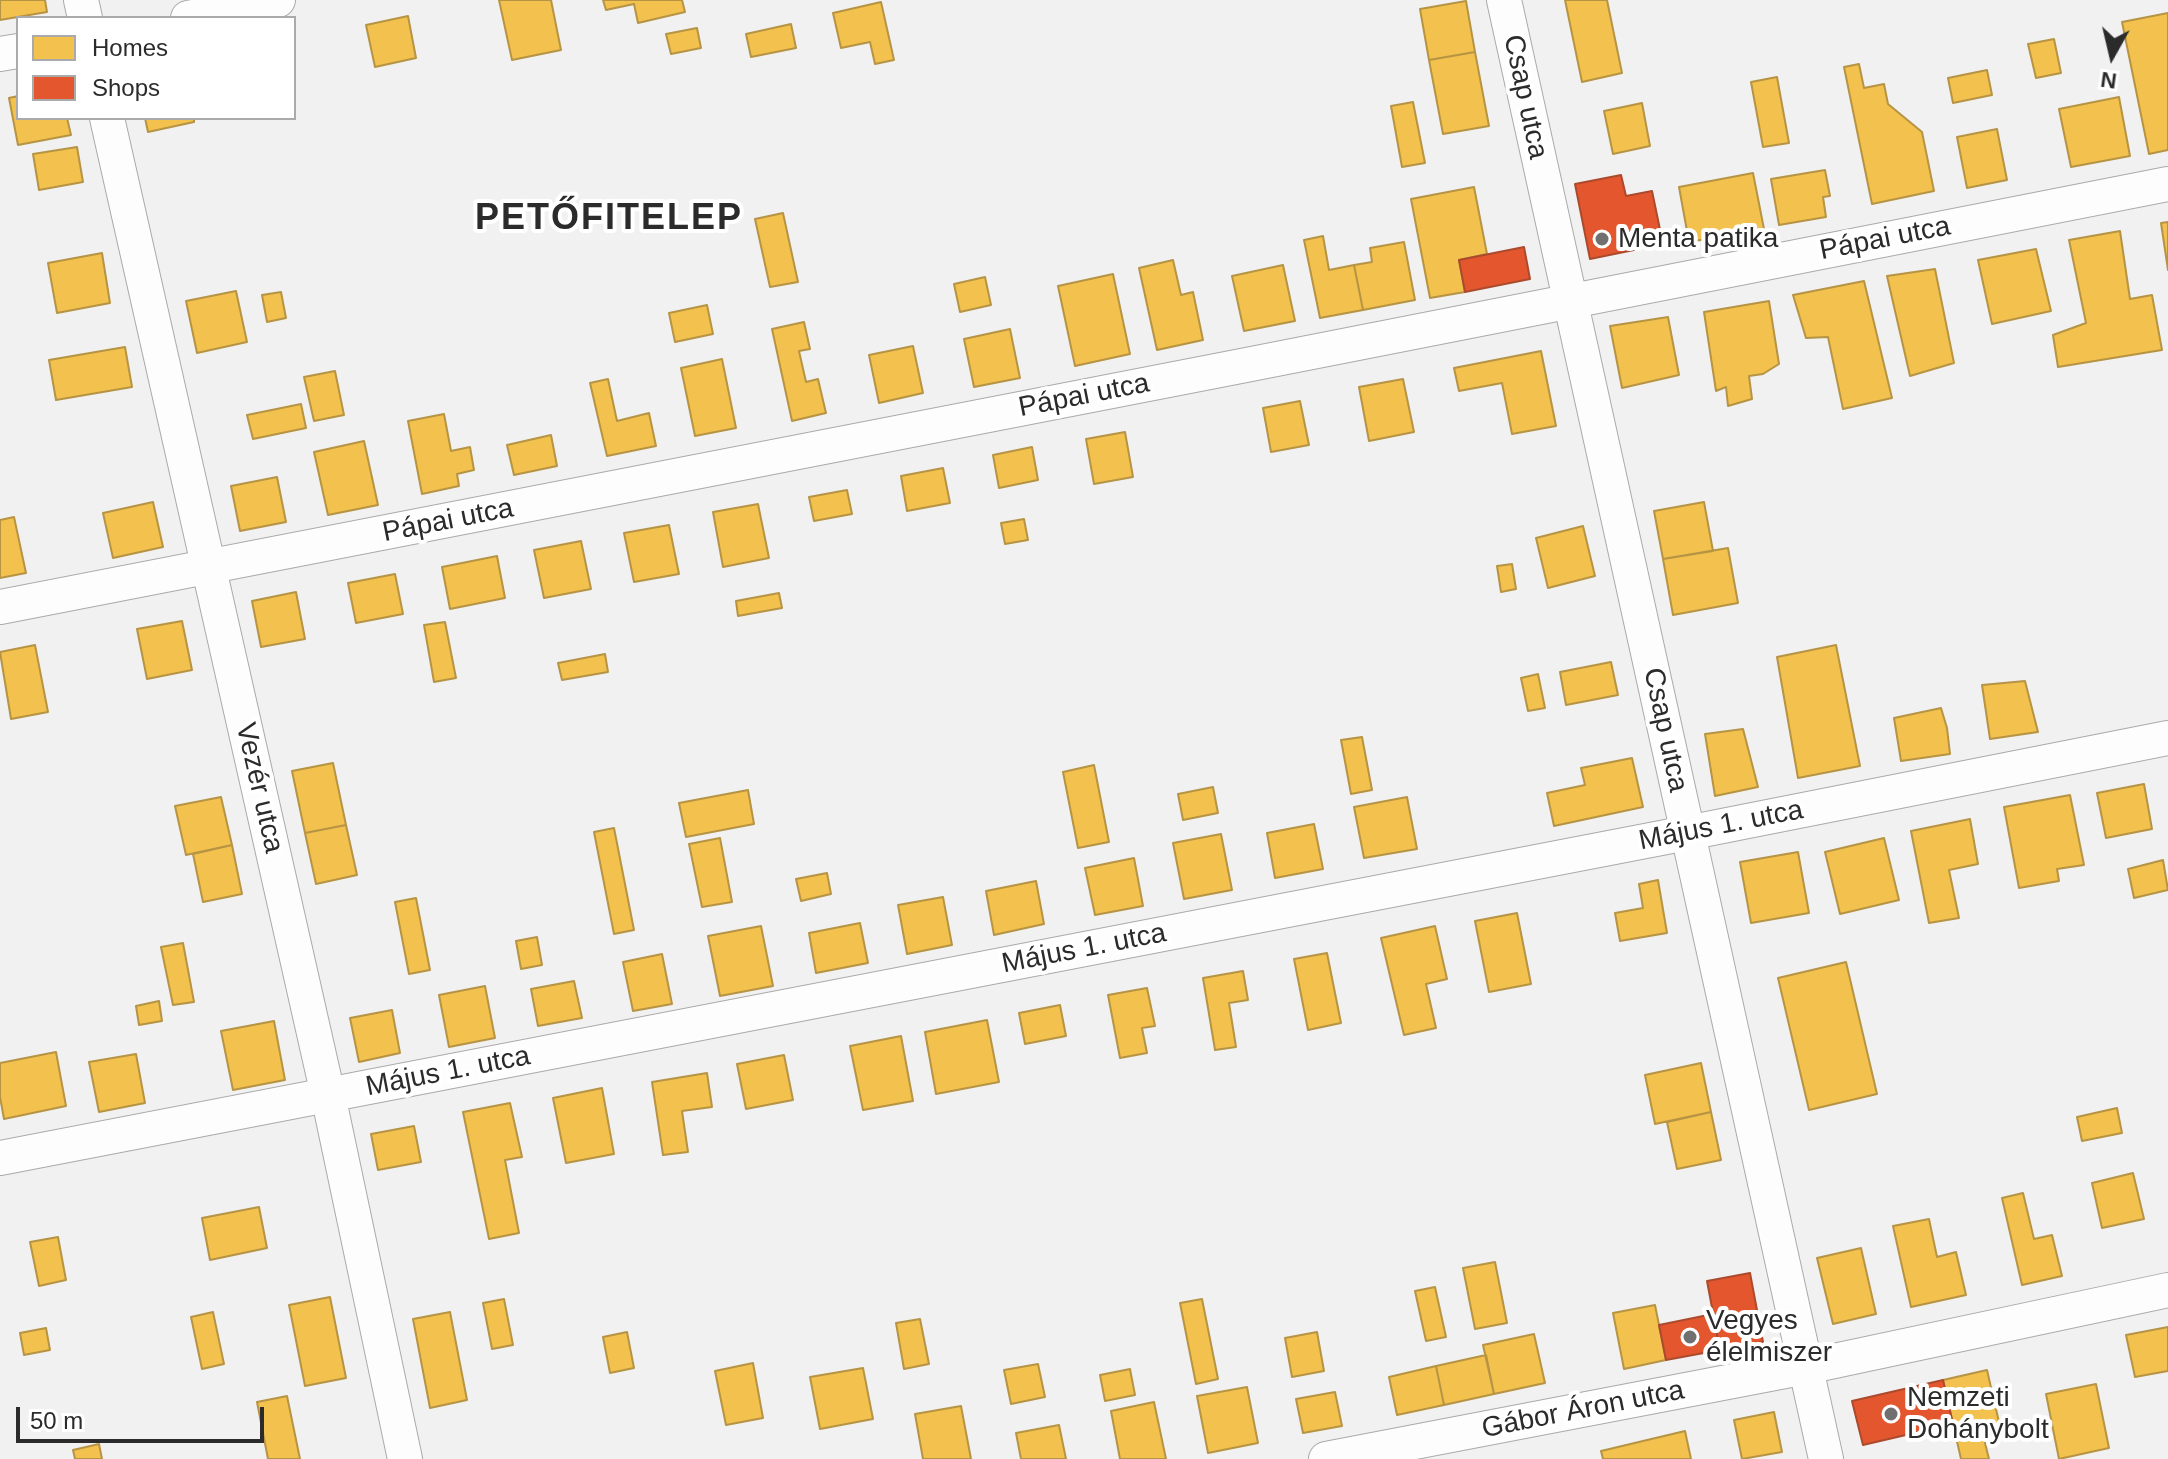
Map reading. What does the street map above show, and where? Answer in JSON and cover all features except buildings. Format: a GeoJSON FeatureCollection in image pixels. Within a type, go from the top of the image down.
{"type":"FeatureCollection","features":[{"type":"Feature","properties":{"kind":"street"},"geometry":{"type":"LineString","coordinates":[[198,16],[278,0]]}},
{"type":"Feature","properties":{"kind":"street","name":"Csap utca"},"geometry":{"type":"LineString","coordinates":[[1504,0],[1826,1459]]}},
{"type":"Feature","properties":{"kind":"street","name":"Vezér utca"},"geometry":{"type":"LineString","coordinates":[[107,120],[328,1095],[405,1459]]}},
{"type":"Feature","properties":{"kind":"street","name":"Pápai utca"},"geometry":{"type":"LineString","coordinates":[[0,607],[2168,184]]}},
{"type":"Feature","properties":{"kind":"street","name":"Május 1. utca"},"geometry":{"type":"LineString","coordinates":[[0,1158],[2168,738]]}},
{"type":"Feature","properties":{"kind":"street","name":"Gábor Áron utca"},"geometry":{"type":"LineString","coordinates":[[1326,1459],[1806,1367],[2168,1290]]}},
{"type":"Feature","properties":{"kind":"place","name":"Menta patika"},"geometry":{"type":"Point","coordinates":[1602,239]}},
{"type":"Feature","properties":{"kind":"place","name":"Vegyes élelmiszer"},"geometry":{"type":"Point","coordinates":[1690,1337]}},
{"type":"Feature","properties":{"kind":"place","name":"Nemzeti Dohánybolt"},"geometry":{"type":"Point","coordinates":[1891,1414]}},
{"type":"Feature","properties":{"kind":"district","name":"PETŐFITELEP"},"geometry":{"type":"Point","coordinates":[609,219]}}]}
